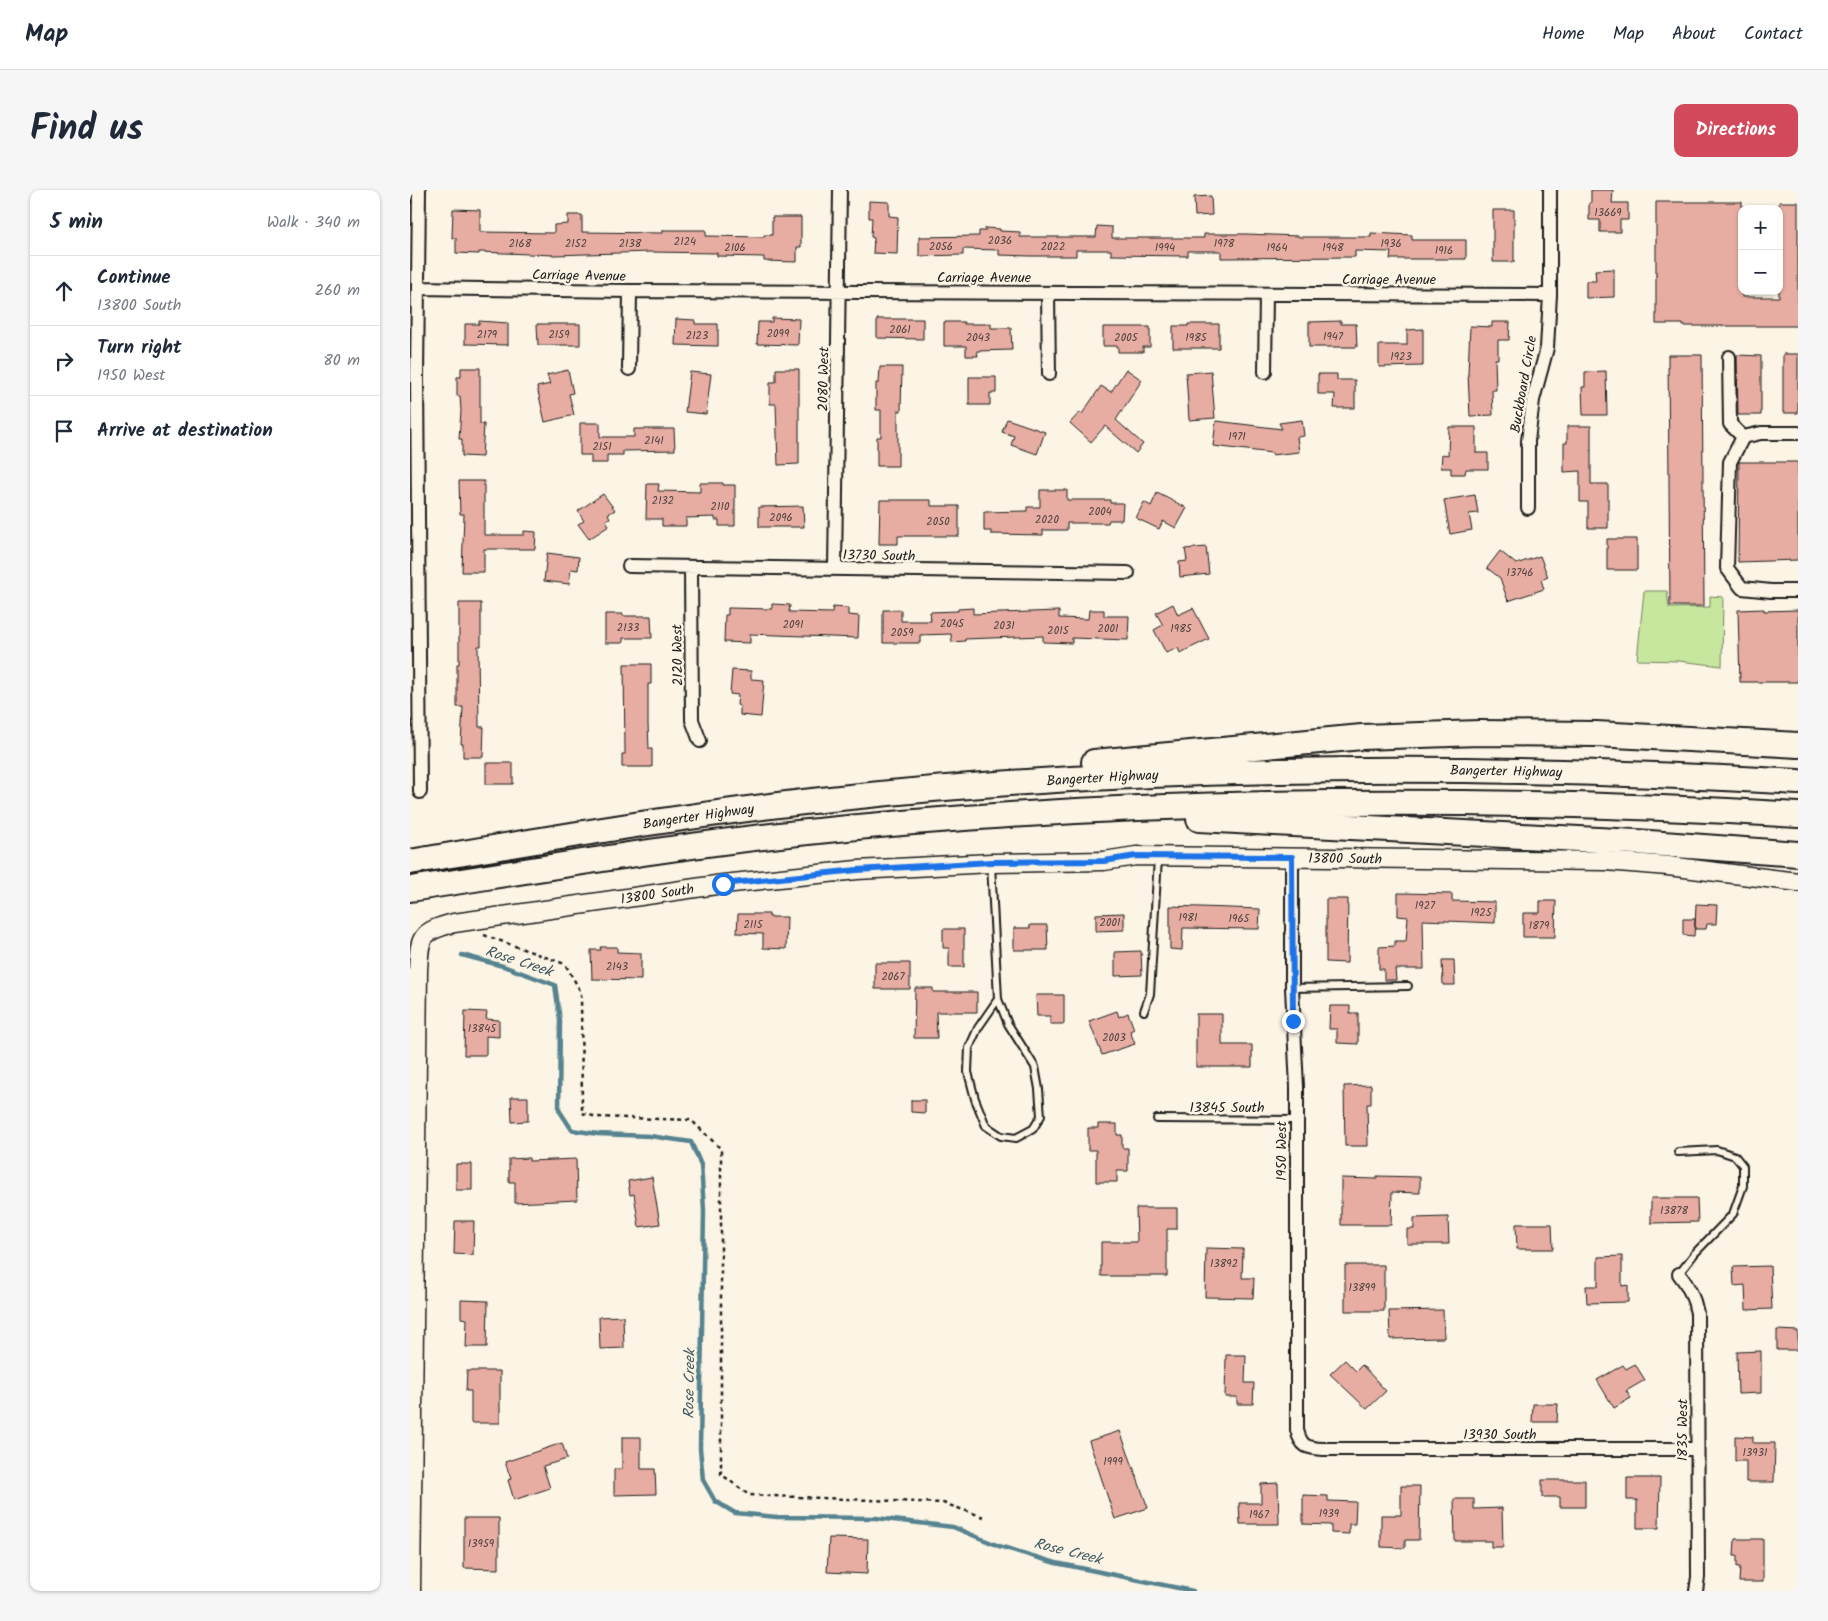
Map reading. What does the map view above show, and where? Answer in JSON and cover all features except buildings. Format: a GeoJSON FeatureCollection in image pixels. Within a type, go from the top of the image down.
{"type":"FeatureCollection","features":[{"type":"Feature","properties":{"kind":"highway"},"geometry":{"type":"LineString","coordinates":[[932,789],[991,777],[1086,763],[1304,742],[1420,734],[1596,734],[1798,745]]}},
{"type":"Feature","properties":{"kind":"highway","name":"Bangerter Highway"},"geometry":{"type":"LineString","coordinates":[[410,862],[708,814],[932,789],[1087,778],[1194,772],[1361,769],[1608,773],[1798,782]]}},
{"type":"Feature","properties":{"kind":"highway","name":"Bangerter Highway"},"geometry":{"type":"LineString","coordinates":[[410,889],[688,846],[797,833],[1008,815],[1190,806],[1389,802],[1575,804],[1798,816]]}},
{"type":"Feature","properties":{"kind":"highway"},"geometry":{"type":"LineString","coordinates":[[1008,815],[1115,816],[1214,820],[1636,842],[1798,854]]}},
{"type":"Feature","properties":{"kind":"street"},"geometry":{"type":"LineString","coordinates":[[419,190],[418,288],[414,377],[420,792]]}},
{"type":"Feature","properties":{"kind":"street","name":"2080 West"},"geometry":{"type":"LineString","coordinates":[[835,569],[840,190]]}},
{"type":"Feature","properties":{"kind":"street","name":"Buckboard Circle"},"geometry":{"type":"LineString","coordinates":[[1528,508],[1528,441],[1533,400],[1547,348],[1550,295],[1550,190]]}},
{"type":"Feature","properties":{"kind":"street","name":"Carriage Avenue"},"geometry":{"type":"LineString","coordinates":[[418,288],[630,291],[1550,295]]}},
{"type":"Feature","properties":{"kind":"street"},"geometry":{"type":"LineString","coordinates":[[629,369],[630,291]]}},
{"type":"Feature","properties":{"kind":"street"},"geometry":{"type":"LineString","coordinates":[[1048,293],[1049,374]]}},
{"type":"Feature","properties":{"kind":"street"},"geometry":{"type":"LineString","coordinates":[[1265,372],[1266,294]]}},
{"type":"Feature","properties":{"kind":"street"},"geometry":{"type":"LineString","coordinates":[[1728,356],[1730,424],[1743,437]]}},
{"type":"Feature","properties":{"kind":"street"},"geometry":{"type":"LineString","coordinates":[[1798,433],[1761,433],[1743,437],[1730,462],[1727,568],[1742,588],[1798,591]]}},
{"type":"Feature","properties":{"kind":"street","name":"13730 South"},"geometry":{"type":"LineString","coordinates":[[629,566],[1128,573]]}},
{"type":"Feature","properties":{"kind":"street","name":"2120 West"},"geometry":{"type":"LineString","coordinates":[[691,567],[692,720],[700,741]]}},
{"type":"Feature","properties":{"kind":"street","name":"13800 South"},"geometry":{"type":"LineString","coordinates":[[411,1589],[418,972],[420,942],[426,934],[434,929],[454,923],[608,900],[723,884],[847,871],[991,862],[1104,861],[1136,856],[1528,859],[1623,862],[1798,882]]}},
{"type":"Feature","properties":{"kind":"street","name":"1950 West"},"geometry":{"type":"LineString","coordinates":[[1292,857],[1292,988],[1297,1087],[1297,1430],[1302,1444]]}},
{"type":"Feature","properties":{"kind":"street","name":"1835 West"},"geometry":{"type":"LineString","coordinates":[[1679,1274],[1688,1285],[1694,1298],[1697,1312],[1698,1577],[1696,1591]]}},
{"type":"Feature","properties":{"kind":"street","name":"13930 South"},"geometry":{"type":"LineString","coordinates":[[1302,1444],[1312,1449],[1697,1449]]}},
{"type":"Feature","properties":{"kind":"lane"},"geometry":{"type":"LineString","coordinates":[[1144,1011],[1150,994],[1158,856]]}},
{"type":"Feature","properties":{"kind":"lane"},"geometry":{"type":"LineString","coordinates":[[991,862],[998,999],[1008,1024],[1035,1066],[1039,1089],[1041,1116],[1033,1129],[1016,1138],[1001,1136],[986,1126],[975,1099],[968,1072],[969,1048],[978,1028],[998,999]]}},
{"type":"Feature","properties":{"kind":"lane"},"geometry":{"type":"LineString","coordinates":[[1292,988],[1408,986]]}},
{"type":"Feature","properties":{"kind":"lane","name":"13845 South"},"geometry":{"type":"LineString","coordinates":[[1157,1119],[1296,1120]]}},
{"type":"Feature","properties":{"kind":"lane"},"geometry":{"type":"LineString","coordinates":[[1678,1152],[1717,1150],[1735,1156],[1743,1166],[1743,1186],[1734,1214],[1695,1252],[1679,1274]]}},
{"type":"Feature","properties":{"kind":"path"},"geometry":{"type":"LineString","coordinates":[[478,932],[565,964],[581,992],[582,1113],[597,1117],[691,1120],[721,1149],[721,1474],[749,1495],[943,1503],[987,1518]]}},
{"type":"Feature","properties":{"kind":"green space"},"geometry":{"type":"Polygon","coordinates":[[[1644,591],[1667,591],[1669,608],[1710,607],[1710,596],[1723,597],[1722,666],[1679,661],[1637,660],[1644,591]]]}},
{"type":"Feature","properties":{"kind":"waterway","name":"Rose Creek"},"geometry":{"type":"LineString","coordinates":[[462,955],[503,966],[555,985],[560,1020],[559,1110],[572,1130],[598,1134],[650,1136],[691,1142],[701,1165],[704,1210],[700,1448],[703,1480],[715,1501],[735,1513],[777,1517],[876,1518],[953,1527],[999,1546],[1056,1563],[1193,1591]]}},
{"type":"Feature","properties":{"kind":"route"},"geometry":{"type":"LineString","coordinates":[[723,884],[857,870],[991,862],[1104,861],[1136,856],[1292,857],[1293,1021]]}}]}
